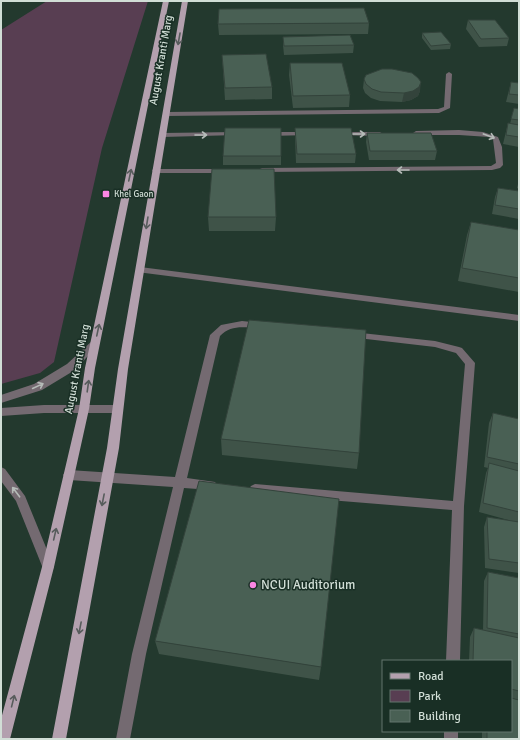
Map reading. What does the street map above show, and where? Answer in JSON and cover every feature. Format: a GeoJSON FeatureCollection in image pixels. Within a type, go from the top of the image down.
{"type":"FeatureCollection","features":[{"type":"Feature","properties":{"kind":"main road","name":"August Kranti Marg"},"geometry":{"type":"LineString","coordinates":[[3,739],[48,567],[84,408],[95,343],[166,1]]}},
{"type":"Feature","properties":{"kind":"main road","name":"August Kranti Marg"},"geometry":{"type":"LineString","coordinates":[[59,739],[113,448],[123,369],[185,1]]}},
{"type":"Feature","properties":{"kind":"street"},"geometry":{"type":"LineString","coordinates":[[166,114],[439,111],[447,108],[449,74]]}},
{"type":"Feature","properties":{"kind":"street"},"geometry":{"type":"LineString","coordinates":[[251,170],[492,168],[500,163],[497,139],[487,134],[410,133]]}},
{"type":"Feature","properties":{"kind":"street"},"geometry":{"type":"LineString","coordinates":[[162,135],[246,134]]}},
{"type":"Feature","properties":{"kind":"street"},"geometry":{"type":"LineString","coordinates":[[261,134],[316,134]]}},
{"type":"Feature","properties":{"kind":"street"},"geometry":{"type":"LineString","coordinates":[[332,134],[387,134]]}},
{"type":"Feature","properties":{"kind":"street"},"geometry":{"type":"LineString","coordinates":[[156,171],[236,171]]}},
{"type":"Feature","properties":{"kind":"street"},"geometry":{"type":"LineString","coordinates":[[140,270],[519,318]]}},
{"type":"Feature","properties":{"kind":"street"},"geometry":{"type":"LineString","coordinates":[[123,739],[139,654],[215,335],[221,328],[233,323],[272,327]]}},
{"type":"Feature","properties":{"kind":"street"},"geometry":{"type":"LineString","coordinates":[[341,334],[435,344],[459,350],[470,362],[458,506],[454,660]]}},
{"type":"Feature","properties":{"kind":"street"},"geometry":{"type":"LineString","coordinates":[[1,399],[38,387],[70,367],[95,343]]}},
{"type":"Feature","properties":{"kind":"street"},"geometry":{"type":"LineString","coordinates":[[1,412],[84,408],[118,410]]}},
{"type":"Feature","properties":{"kind":"street"},"geometry":{"type":"LineString","coordinates":[[1,472],[21,499],[48,567]]}},
{"type":"Feature","properties":{"kind":"street"},"geometry":{"type":"LineString","coordinates":[[69,475],[221,486]]}},
{"type":"Feature","properties":{"kind":"street"},"geometry":{"type":"LineString","coordinates":[[244,488],[458,506]]}},
{"type":"Feature","properties":{"kind":"green space"},"geometry":{"type":"Polygon","coordinates":[[[47,1],[148,1],[102,148],[54,362],[40,373],[1,384],[1,30],[47,1]]]}},
{"type":"Feature","properties":{"kind":"building"},"geometry":{"type":"Polygon","coordinates":[[[364,8],[369,23],[218,24],[219,9],[364,8]]]}},
{"type":"Feature","properties":{"kind":"building"},"geometry":{"type":"Polygon","coordinates":[[[468,20],[495,20],[509,38],[481,39],[468,20]]]}},
{"type":"Feature","properties":{"kind":"building"},"geometry":{"type":"Polygon","coordinates":[[[441,32],[451,44],[431,46],[422,33],[441,32]]]}},
{"type":"Feature","properties":{"kind":"building"},"geometry":{"type":"Polygon","coordinates":[[[350,35],[354,45],[284,46],[283,37],[350,35]]]}},
{"type":"Feature","properties":{"kind":"building"},"geometry":{"type":"Polygon","coordinates":[[[266,54],[272,87],[225,88],[222,55],[266,54]]]}},
{"type":"Feature","properties":{"kind":"building"},"geometry":{"type":"Polygon","coordinates":[[[290,63],[342,63],[350,95],[293,96],[290,63]]]}},
{"type":"Feature","properties":{"kind":"building"},"geometry":{"type":"Polygon","coordinates":[[[382,69],[392,69],[412,73],[421,82],[419,87],[413,91],[404,93],[381,92],[372,89],[366,84],[364,79],[366,75],[382,69]]]}},
{"type":"Feature","properties":{"kind":"building"},"geometry":{"type":"Polygon","coordinates":[[[511,82],[519,83],[519,95],[509,94],[511,82]]]}},
{"type":"Feature","properties":{"kind":"building"},"geometry":{"type":"Polygon","coordinates":[[[514,108],[519,109],[519,120],[511,119],[514,108]]]}},
{"type":"Feature","properties":{"kind":"building"},"geometry":{"type":"Polygon","coordinates":[[[508,123],[519,125],[519,137],[506,135],[508,123]]]}},
{"type":"Feature","properties":{"kind":"building"},"geometry":{"type":"Polygon","coordinates":[[[225,128],[281,128],[281,156],[223,156],[225,128]]]}},
{"type":"Feature","properties":{"kind":"building"},"geometry":{"type":"Polygon","coordinates":[[[295,128],[351,128],[356,154],[297,154],[295,128]]]}},
{"type":"Feature","properties":{"kind":"building"},"geometry":{"type":"Polygon","coordinates":[[[367,133],[431,133],[437,151],[370,151],[367,133]]]}},
{"type":"Feature","properties":{"kind":"building"},"geometry":{"type":"Polygon","coordinates":[[[212,169],[274,169],[276,217],[208,217],[212,169]]]}},
{"type":"Feature","properties":{"kind":"building"},"geometry":{"type":"Polygon","coordinates":[[[498,188],[519,191],[519,209],[495,205],[498,188]]]}},
{"type":"Feature","properties":{"kind":"building"},"geometry":{"type":"Polygon","coordinates":[[[471,222],[519,230],[519,278],[462,268],[471,222]]]}},
{"type":"Feature","properties":{"kind":"building"},"geometry":{"type":"Polygon","coordinates":[[[249,320],[366,330],[359,453],[221,439],[249,320]]]}},
{"type":"Feature","properties":{"kind":"building"},"geometry":{"type":"Polygon","coordinates":[[[493,413],[519,419],[519,464],[487,457],[493,413]]]}},
{"type":"Feature","properties":{"kind":"building"},"geometry":{"type":"Polygon","coordinates":[[[489,463],[519,471],[519,512],[483,503],[489,463]]]}},
{"type":"Feature","properties":{"kind":"building","name":"NCUI Auditorium"},"geometry":{"type":"Polygon","coordinates":[[[199,481],[339,499],[321,667],[155,641],[199,481]]]}},
{"type":"Feature","properties":{"kind":"building"},"geometry":{"type":"Polygon","coordinates":[[[487,517],[519,522],[519,563],[489,559],[487,517]]]}},
{"type":"Feature","properties":{"kind":"building"},"geometry":{"type":"Polygon","coordinates":[[[488,572],[519,578],[519,634],[487,628],[488,572]]]}},
{"type":"Feature","properties":{"kind":"building"},"geometry":{"type":"Polygon","coordinates":[[[474,628],[519,638],[519,691],[512,689],[512,660],[473,660],[474,628]]]}},
{"type":"Feature","properties":{"kind":"building"},"geometry":{"type":"Polygon","coordinates":[[[512,698],[519,700],[519,739],[487,739],[487,732],[512,732],[512,698]]]}},
{"type":"Feature","properties":{"kind":"place","name":"Khel Gaon"},"geometry":{"type":"Point","coordinates":[106,194]}},
{"type":"Feature","properties":{"kind":"place","name":"NCUI Auditorium"},"geometry":{"type":"Point","coordinates":[253,585]}}]}
